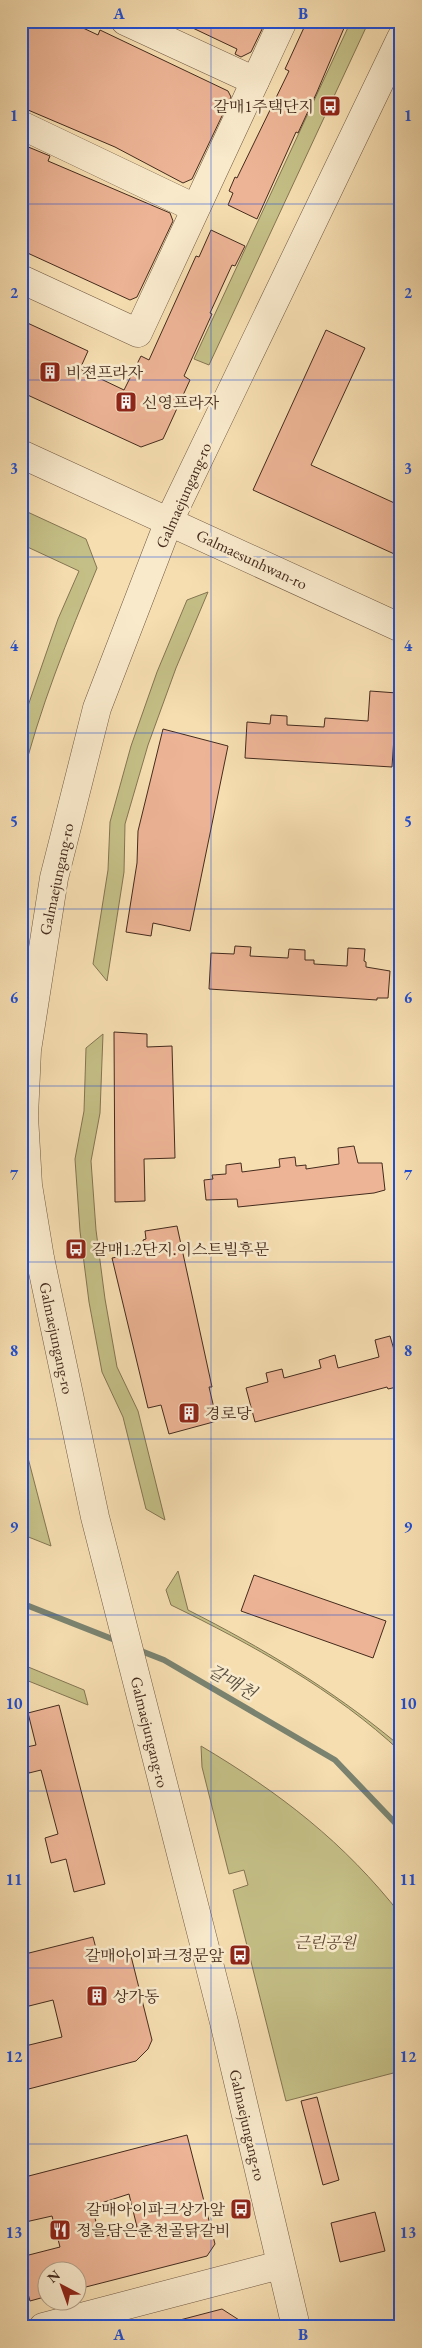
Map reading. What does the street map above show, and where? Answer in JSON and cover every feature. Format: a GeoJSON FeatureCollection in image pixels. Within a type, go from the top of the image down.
{"type":"FeatureCollection","features":[{"type":"Feature","properties":{"kind":"street"},"geometry":{"type":"LineString","coordinates":[[125,21],[255,81]]}},
{"type":"Feature","properties":{"kind":"street"},"geometry":{"type":"LineString","coordinates":[[21,279],[138,333],[283,21]]}},
{"type":"Feature","properties":{"kind":"street","name":"Galmaejungang-ro"},"geometry":{"type":"LineString","coordinates":[[296,2327],[224,2022],[95,1517],[40,1258],[28,1185],[24,1116],[27,1050],[54,878],[97,708],[169,521],[401,38]]}},
{"type":"Feature","properties":{"kind":"street"},"geometry":{"type":"LineString","coordinates":[[21,126],[195,208]]}},
{"type":"Feature","properties":{"kind":"street","name":"Galmaesunhwan-ro"},"geometry":{"type":"LineString","coordinates":[[21,454],[401,628]]}},
{"type":"Feature","properties":{"kind":"street"},"geometry":{"type":"LineString","coordinates":[[43,2327],[280,2265]]}},
{"type":"Feature","properties":{"kind":"green space"},"geometry":{"type":"Polygon","coordinates":[[[351,21],[369,21],[209,365],[194,359],[351,21]]]}},
{"type":"Feature","properties":{"kind":"green space"},"geometry":{"type":"Polygon","coordinates":[[[21,509],[86,539],[97,568],[45,701],[21,783],[21,726],[58,619],[79,571],[21,544],[21,509]]]}},
{"type":"Feature","properties":{"kind":"green space"},"geometry":{"type":"Polygon","coordinates":[[[208,592],[176,668],[148,745],[125,824],[124,872],[107,981],[93,964],[108,870],[110,822],[131,746],[157,672],[187,600],[208,592]]]}},
{"type":"Feature","properties":{"kind":"green space"},"geometry":{"type":"Polygon","coordinates":[[[103,1034],[100,1113],[91,1161],[96,1230],[105,1299],[117,1367],[138,1411],[165,1520],[146,1509],[123,1417],[102,1372],[89,1302],[80,1231],[75,1159],[84,1111],[86,1048],[103,1034]]]}},
{"type":"Feature","properties":{"kind":"green space"},"geometry":{"type":"Polygon","coordinates":[[[21,1431],[51,1546],[21,1534],[21,1504],[23,1503],[21,1495],[21,1431]]]}},
{"type":"Feature","properties":{"kind":"green space"},"geometry":{"type":"Polygon","coordinates":[[[178,1571],[188,1610],[269,1654],[320,1686],[394,1741],[401,1747],[401,1752],[348,1708],[291,1670],[262,1652],[171,1605],[166,1590],[178,1571]]]}},
{"type":"Feature","properties":{"kind":"green space"},"geometry":{"type":"Polygon","coordinates":[[[21,1664],[84,1690],[88,1705],[21,1678],[21,1664]]]}},
{"type":"Feature","properties":{"kind":"green space","name":"근린공원"},"geometry":{"type":"Polygon","coordinates":[[[201,1746],[258,1782],[334,1842],[357,1864],[401,1915],[401,2071],[286,2101],[233,1890],[248,1885],[244,1870],[229,1874],[202,1767],[201,1746]]]}},
{"type":"Feature","properties":{"kind":"building"},"geometry":{"type":"Polygon","coordinates":[[[21,21],[68,21],[98,35],[100,30],[228,91],[231,97],[192,179],[183,183],[115,147],[21,107],[21,21]]]}},
{"type":"Feature","properties":{"kind":"building"},"geometry":{"type":"Polygon","coordinates":[[[178,21],[266,21],[251,52],[241,57],[235,54],[237,49],[178,21]]]}},
{"type":"Feature","properties":{"kind":"building"},"geometry":{"type":"Polygon","coordinates":[[[307,21],[347,21],[317,92],[298,133],[296,132],[257,219],[228,205],[233,193],[229,191],[289,71],[285,69],[307,21]]]}},
{"type":"Feature","properties":{"kind":"building"},"geometry":{"type":"Polygon","coordinates":[[[21,144],[50,156],[48,161],[170,213],[173,221],[137,297],[130,300],[21,250],[21,144]]]}},
{"type":"Feature","properties":{"kind":"building"},"geometry":{"type":"Polygon","coordinates":[[[211,230],[245,246],[235,266],[232,265],[210,313],[212,314],[184,376],[190,380],[163,439],[141,447],[21,392],[21,320],[88,351],[80,369],[124,390],[141,356],[149,360],[196,256],[199,257],[211,230]]]}},
{"type":"Feature","properties":{"kind":"building"},"geometry":{"type":"Polygon","coordinates":[[[326,330],[365,348],[311,465],[401,506],[401,557],[253,490],[326,330]]]}},
{"type":"Feature","properties":{"kind":"building"},"geometry":{"type":"Polygon","coordinates":[[[370,691],[397,693],[392,767],[245,758],[247,722],[270,724],[271,715],[287,716],[287,725],[324,727],[325,718],[368,721],[370,691]]]}},
{"type":"Feature","properties":{"kind":"building"},"geometry":{"type":"Polygon","coordinates":[[[163,729],[228,746],[190,931],[153,923],[151,936],[126,932],[137,863],[138,831],[163,729]]]}},
{"type":"Feature","properties":{"kind":"building"},"geometry":{"type":"Polygon","coordinates":[[[235,946],[251,947],[250,956],[288,958],[289,949],[305,950],[305,960],[314,960],[314,964],[347,966],[348,948],[365,949],[364,961],[366,962],[366,967],[390,971],[388,998],[377,998],[377,1000],[209,989],[211,953],[234,954],[235,946]]]}},
{"type":"Feature","properties":{"kind":"building"},"geometry":{"type":"Polygon","coordinates":[[[114,1032],[147,1034],[147,1047],[172,1046],[175,1158],[144,1159],[145,1201],[115,1202],[114,1032]]]}},
{"type":"Feature","properties":{"kind":"building"},"geometry":{"type":"Polygon","coordinates":[[[354,1146],[358,1163],[382,1163],[385,1190],[374,1193],[238,1207],[237,1199],[206,1200],[204,1180],[213,1179],[212,1175],[226,1174],[226,1165],[241,1163],[242,1172],[280,1167],[279,1159],[295,1157],[296,1166],[306,1165],[306,1169],[339,1164],[338,1148],[354,1146]]]}},
{"type":"Feature","properties":{"kind":"building"},"geometry":{"type":"Polygon","coordinates":[[[177,1226],[212,1387],[209,1387],[217,1421],[169,1434],[161,1405],[148,1408],[112,1258],[128,1255],[128,1252],[145,1249],[143,1240],[146,1239],[145,1231],[177,1226]]]}},
{"type":"Feature","properties":{"kind":"building"},"geometry":{"type":"Polygon","coordinates":[[[390,1336],[395,1353],[401,1352],[401,1386],[388,1389],[387,1387],[255,1422],[246,1388],[268,1382],[266,1373],[282,1369],[284,1378],[321,1368],[319,1360],[335,1355],[338,1368],[379,1357],[375,1340],[390,1336]]]}},
{"type":"Feature","properties":{"kind":"building"},"geometry":{"type":"Polygon","coordinates":[[[254,1575],[386,1621],[373,1658],[241,1611],[254,1575]]]}},
{"type":"Feature","properties":{"kind":"building"},"geometry":{"type":"Polygon","coordinates":[[[59,1705],[105,1884],[74,1892],[66,1859],[51,1863],[45,1838],[58,1834],[41,1770],[29,1773],[22,1748],[36,1745],[28,1713],[59,1705]]]}},
{"type":"Feature","properties":{"kind":"building","name":"상가동"},"geometry":{"type":"Polygon","coordinates":[[[93,1937],[98,1956],[129,1948],[152,2040],[148,2049],[136,2061],[21,2091],[21,2047],[62,2037],[53,2000],[21,2008],[21,1955],[93,1937]]]}},
{"type":"Feature","properties":{"kind":"building"},"geometry":{"type":"Polygon","coordinates":[[[317,2097],[339,2180],[323,2185],[301,2101],[317,2097]]]}},
{"type":"Feature","properties":{"kind":"building"},"geometry":{"type":"Polygon","coordinates":[[[187,2135],[215,2244],[207,2256],[88,2286],[88,2260],[38,2260],[38,2299],[30,2301],[21,2268],[21,2257],[60,2247],[52,2216],[21,2223],[21,2178],[187,2135]],[[129,2194],[92,2206],[100,2238],[137,2227],[129,2194]]]}},
{"type":"Feature","properties":{"kind":"building"},"geometry":{"type":"Polygon","coordinates":[[[375,2212],[385,2251],[340,2262],[331,2223],[375,2212]]]}},
{"type":"Feature","properties":{"kind":"building"},"geometry":{"type":"Polygon","coordinates":[[[222,2309],[250,2327],[177,2327],[176,2321],[222,2309]]]}},
{"type":"Feature","properties":{"kind":"waterway","name":"갈매천"},"geometry":{"type":"LineString","coordinates":[[21,1603],[120,1642]]}},
{"type":"Feature","properties":{"kind":"waterway","name":"갈매천"},"geometry":{"type":"LineString","coordinates":[[136,1649],[164,1660],[335,1760],[401,1829]]}},
{"type":"Feature","properties":{"kind":"place","name":"갈매1주택단지"},"geometry":{"type":"Point","coordinates":[330,106]}},
{"type":"Feature","properties":{"kind":"place","name":"비젼프라자"},"geometry":{"type":"Point","coordinates":[50,372]}},
{"type":"Feature","properties":{"kind":"place","name":"신영프라자"},"geometry":{"type":"Point","coordinates":[126,402]}},
{"type":"Feature","properties":{"kind":"place","name":"갈매1.2단지.이스트빌후문"},"geometry":{"type":"Point","coordinates":[76,1249]}},
{"type":"Feature","properties":{"kind":"place","name":"경로당"},"geometry":{"type":"Point","coordinates":[189,1413]}},
{"type":"Feature","properties":{"kind":"place","name":"갈매아이파크정문앞"},"geometry":{"type":"Point","coordinates":[240,1955]}},
{"type":"Feature","properties":{"kind":"place","name":"상가동"},"geometry":{"type":"Point","coordinates":[97,1996]}},
{"type":"Feature","properties":{"kind":"place","name":"갈매아이파크상가앞"},"geometry":{"type":"Point","coordinates":[241,2209]}},
{"type":"Feature","properties":{"kind":"place","name":"정을담은춘천골닭갈비"},"geometry":{"type":"Point","coordinates":[60,2230]}}]}
